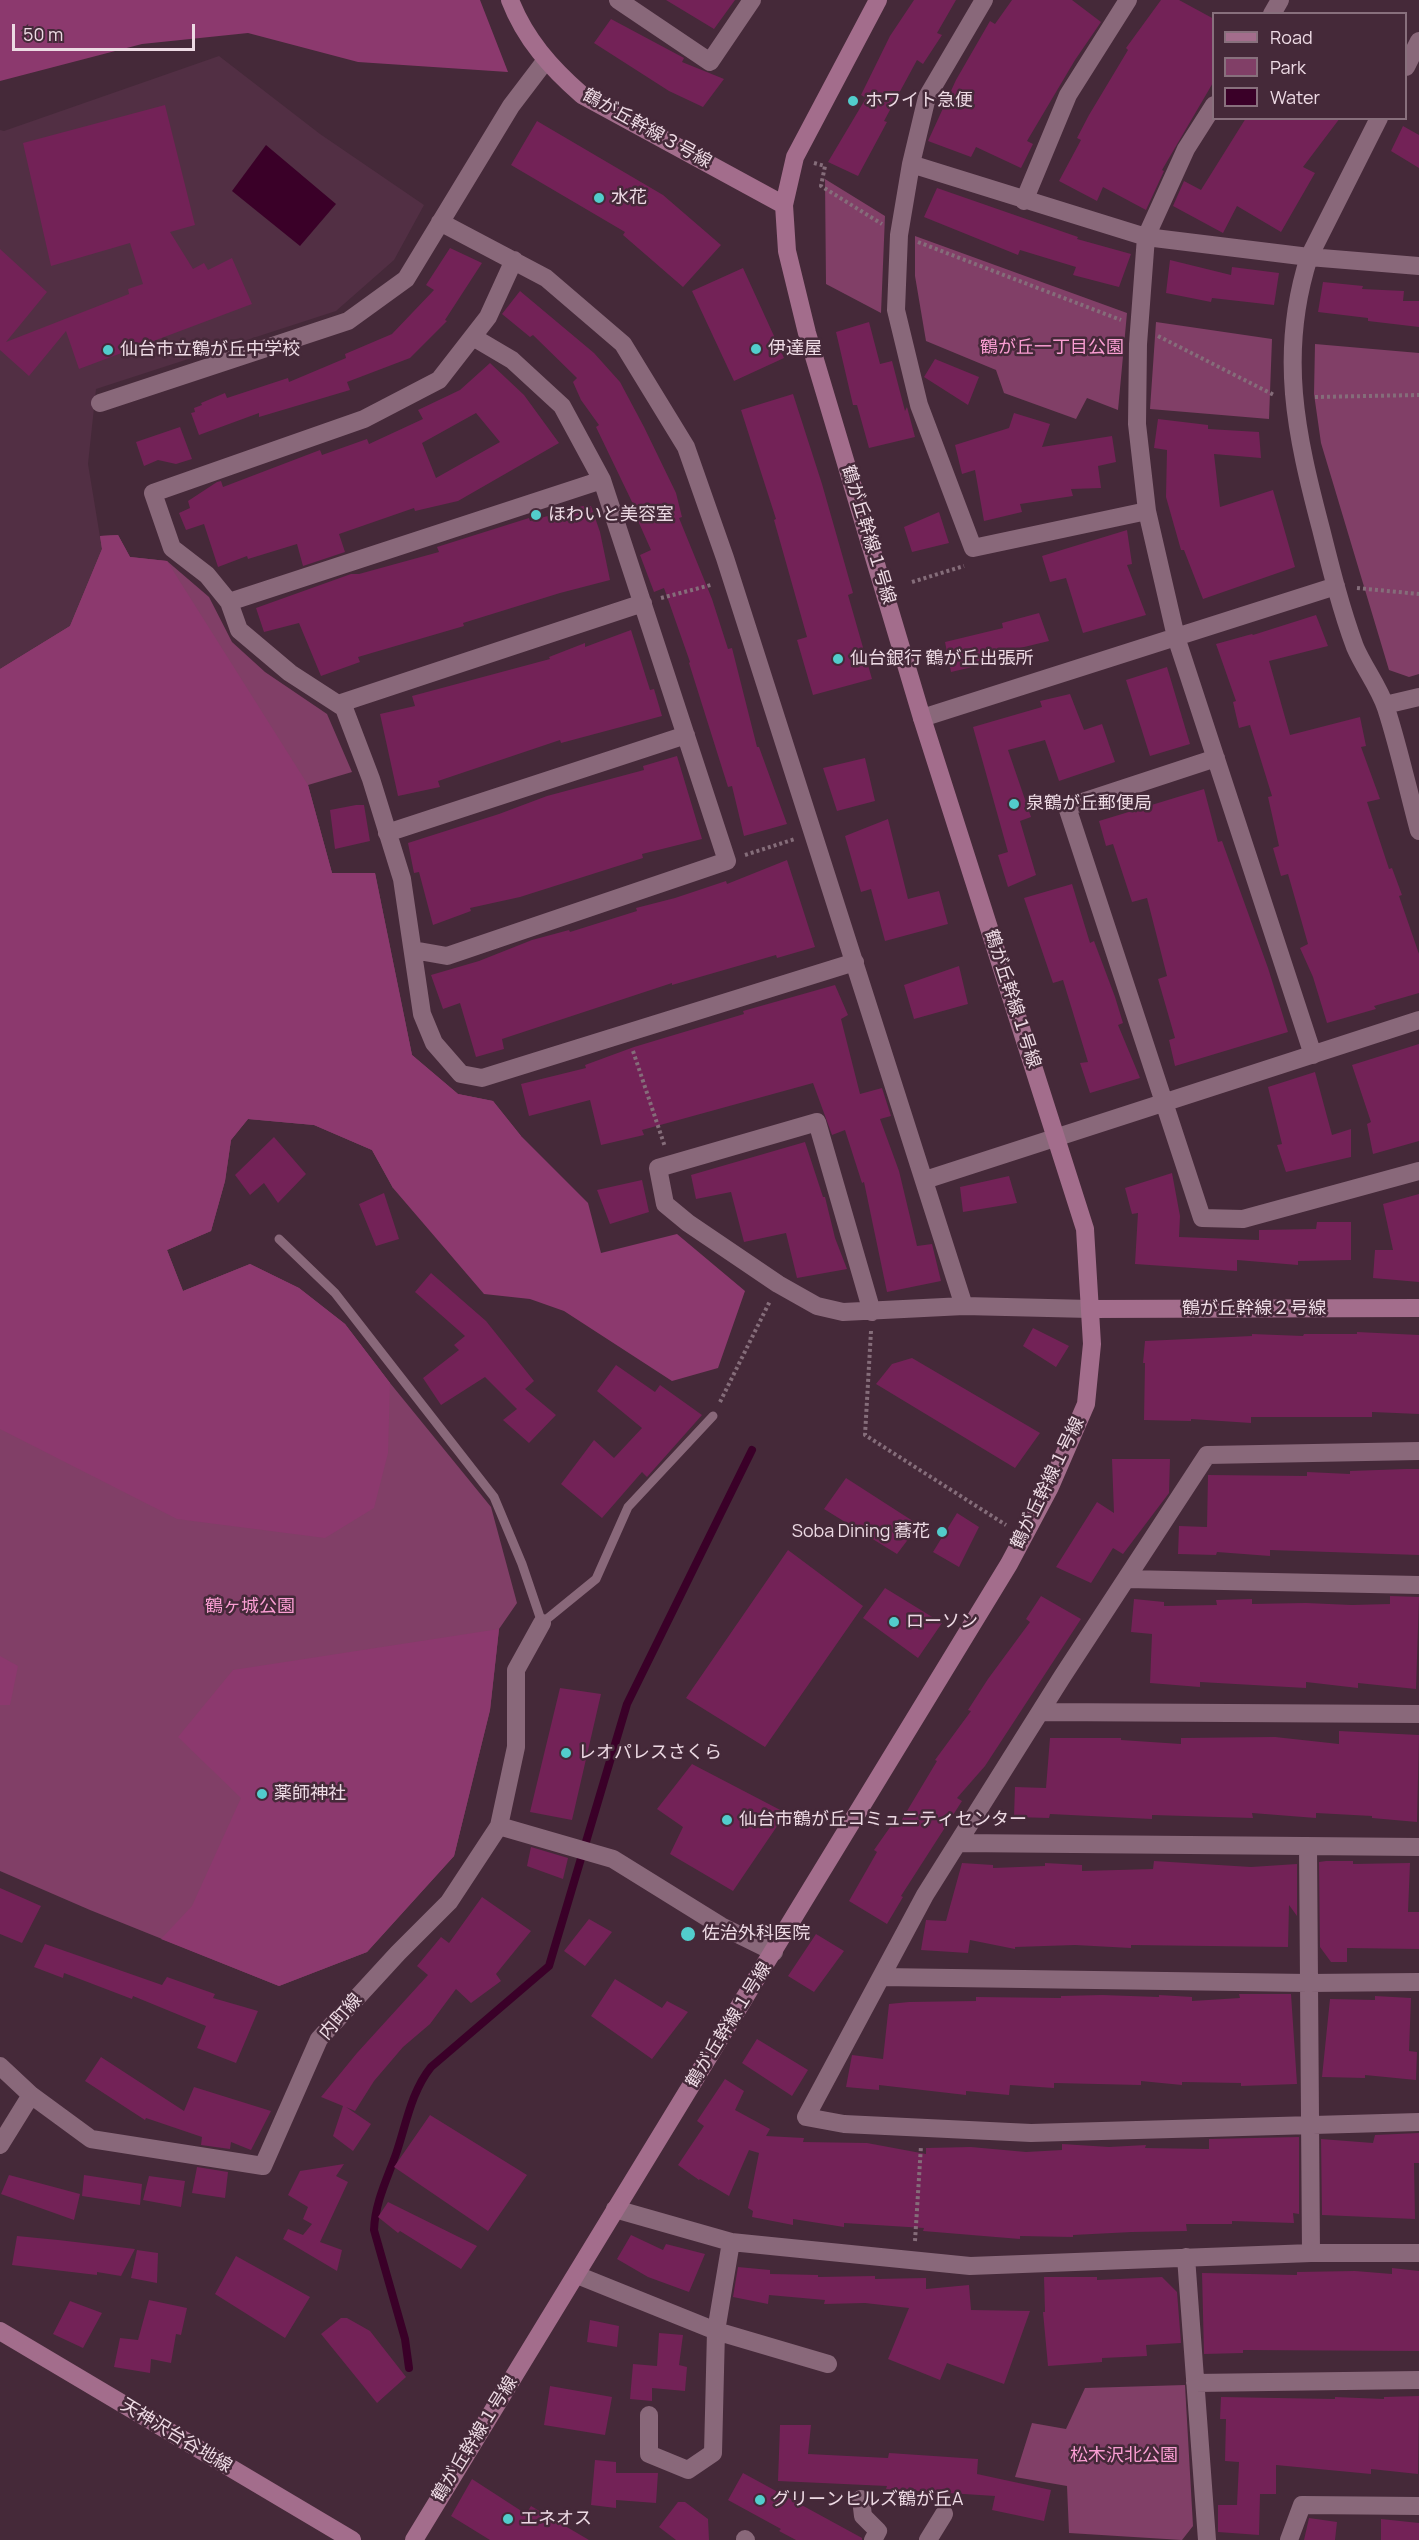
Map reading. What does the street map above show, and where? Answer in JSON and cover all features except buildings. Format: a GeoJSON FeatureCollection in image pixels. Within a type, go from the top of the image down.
{"type":"FeatureCollection","features":[{"type":"Feature","properties":{"kind":"street","name":"鶴が丘幹線３号線"},"geometry":{"type":"LineString","coordinates":[[510,0],[534,45],[555,71],[582,95],[784,205]]}},
{"type":"Feature","properties":{"kind":"street"},"geometry":{"type":"LineString","coordinates":[[618,0],[710,62],[752,0]]}},
{"type":"Feature","properties":{"kind":"street","name":"鶴が丘幹線１号線"},"geometry":{"type":"LineString","coordinates":[[414,2540],[774,1952],[1023,1537],[1050,1487],[1086,1404],[1092,1344],[1085,1228],[922,718],[807,333],[788,251],[784,205],[795,157],[878,0]]}},
{"type":"Feature","properties":{"kind":"street"},"geometry":{"type":"LineString","coordinates":[[984,0],[927,97],[911,164],[899,235],[896,310],[919,405],[973,548],[1147,511]]}},
{"type":"Feature","properties":{"kind":"street"},"geometry":{"type":"LineString","coordinates":[[1024,201],[1068,95],[1128,0]]}},
{"type":"Feature","properties":{"kind":"street"},"geometry":{"type":"LineString","coordinates":[[1407,66],[1419,41]]}},
{"type":"Feature","properties":{"kind":"street"},"geometry":{"type":"LineString","coordinates":[[100,404],[348,321],[406,279],[511,106],[546,60]]}},
{"type":"Feature","properties":{"kind":"street"},"geometry":{"type":"LineString","coordinates":[[1212,108],[1186,149],[1146,237],[1137,424],[1147,511],[1176,637],[1313,1054]]}},
{"type":"Feature","properties":{"kind":"street"},"geometry":{"type":"LineString","coordinates":[[1379,120],[1309,257],[1302,279],[1292,340],[1292,397],[1303,461],[1336,586],[1356,648],[1385,705],[1419,831]]}},
{"type":"Feature","properties":{"kind":"street"},"geometry":{"type":"LineString","coordinates":[[911,164],[1024,201],[1146,237],[1309,257],[1419,266]]}},
{"type":"Feature","properties":{"kind":"street"},"geometry":{"type":"LineString","coordinates":[[440,222],[546,278],[623,344],[687,447],[855,962],[964,1306]]}},
{"type":"Feature","properties":{"kind":"street"},"geometry":{"type":"LineString","coordinates":[[513,260],[488,317],[439,380],[364,419],[153,494],[172,548],[207,575],[230,602],[239,630],[290,673],[344,708],[402,879],[422,1014],[434,1042],[460,1074],[482,1078],[855,962]]}},
{"type":"Feature","properties":{"kind":"street"},"geometry":{"type":"LineString","coordinates":[[413,950],[447,956],[727,861],[602,480],[562,406],[512,360],[473,336]]}},
{"type":"Feature","properties":{"kind":"street"},"geometry":{"type":"LineString","coordinates":[[230,602],[602,480]]}},
{"type":"Feature","properties":{"kind":"street"},"geometry":{"type":"LineString","coordinates":[[922,718],[1336,586]]}},
{"type":"Feature","properties":{"kind":"street"},"geometry":{"type":"LineString","coordinates":[[338,704],[643,603]]}},
{"type":"Feature","properties":{"kind":"street"},"geometry":{"type":"LineString","coordinates":[[1385,705],[1419,697]]}},
{"type":"Feature","properties":{"kind":"street"},"geometry":{"type":"LineString","coordinates":[[387,833],[686,735]]}},
{"type":"Feature","properties":{"kind":"street"},"geometry":{"type":"LineString","coordinates":[[1216,758],[1067,807],[1202,1218],[1243,1219],[1419,1171]]}},
{"type":"Feature","properties":{"kind":"street"},"geometry":{"type":"LineString","coordinates":[[925,1180],[1419,1020]]}},
{"type":"Feature","properties":{"kind":"street"},"geometry":{"type":"LineString","coordinates":[[872,1312],[817,1122],[658,1168],[664,1203],[688,1223],[778,1284],[817,1306],[843,1312],[872,1312],[964,1306],[1090,1309]]}},
{"type":"Feature","properties":{"kind":"street","name":"鶴が丘幹線２号線"},"geometry":{"type":"LineString","coordinates":[[1090,1309],[1419,1308]]}},
{"type":"Feature","properties":{"kind":"street"},"geometry":{"type":"LineString","coordinates":[[1419,1451],[1207,1455],[1040,1712],[925,1895],[806,2117],[844,2124],[1031,2133],[1419,2122]]}},
{"type":"Feature","properties":{"kind":"street"},"geometry":{"type":"LineString","coordinates":[[1126,1579],[1419,1585]]}},
{"type":"Feature","properties":{"kind":"street","name":"内町線"},"geometry":{"type":"LineString","coordinates":[[0,2066],[31,2095],[91,2139],[263,2166],[320,2039],[398,1953],[449,1902],[499,1826],[516,1747],[516,1670],[542,1623]]}},
{"type":"Feature","properties":{"kind":"street"},"geometry":{"type":"LineString","coordinates":[[1040,1712],[1419,1714]]}},
{"type":"Feature","properties":{"kind":"street"},"geometry":{"type":"LineString","coordinates":[[499,1826],[613,1859],[721,1926],[774,1952]]}},
{"type":"Feature","properties":{"kind":"street"},"geometry":{"type":"LineString","coordinates":[[958,1843],[1419,1847]]}},
{"type":"Feature","properties":{"kind":"street"},"geometry":{"type":"LineString","coordinates":[[1308,1846],[1311,2253]]}},
{"type":"Feature","properties":{"kind":"street"},"geometry":{"type":"LineString","coordinates":[[881,1977],[1308,1983],[1419,1982]]}},
{"type":"Feature","properties":{"kind":"street"},"geometry":{"type":"LineString","coordinates":[[0,2145],[31,2095]]}},
{"type":"Feature","properties":{"kind":"street"},"geometry":{"type":"LineString","coordinates":[[615,2209],[731,2242],[970,2266],[1311,2253],[1419,2253]]}},
{"type":"Feature","properties":{"kind":"street"},"geometry":{"type":"LineString","coordinates":[[649,2415],[649,2454],[688,2470],[713,2453],[716,2331],[731,2242]]}},
{"type":"Feature","properties":{"kind":"street"},"geometry":{"type":"LineString","coordinates":[[1186,2257],[1207,2540]]}},
{"type":"Feature","properties":{"kind":"street"},"geometry":{"type":"LineString","coordinates":[[577,2275],[716,2331],[828,2364]]}},
{"type":"Feature","properties":{"kind":"street","name":"天神沢台谷地線"},"geometry":{"type":"LineString","coordinates":[[0,2331],[352,2540]]}},
{"type":"Feature","properties":{"kind":"street"},"geometry":{"type":"LineString","coordinates":[[1195,2383],[1419,2380]]}},
{"type":"Feature","properties":{"kind":"street"},"geometry":{"type":"LineString","coordinates":[[861,2499],[863,2517],[878,2531],[873,2540]]}},
{"type":"Feature","properties":{"kind":"street"},"geometry":{"type":"LineString","coordinates":[[1289,2540],[1302,2505],[1419,2506]]}},
{"type":"Feature","properties":{"kind":"street"},"geometry":{"type":"LineString","coordinates":[[927,2540],[944,2514]]}},
{"type":"Feature","properties":{"kind":"lane"},"geometry":{"type":"LineString","coordinates":[[279,1239],[335,1293],[494,1497],[522,1564],[542,1623],[597,1579],[628,1507],[713,1416]]}},
{"type":"Feature","properties":{"kind":"path"},"geometry":{"type":"LineString","coordinates":[[795,157],[825,166],[821,186],[899,235],[1140,327],[1278,397]]}},
{"type":"Feature","properties":{"kind":"path"},"geometry":{"type":"LineString","coordinates":[[1308,397],[1419,395]]}},
{"type":"Feature","properties":{"kind":"path"},"geometry":{"type":"LineString","coordinates":[[912,582],[976,563],[973,548]]}},
{"type":"Feature","properties":{"kind":"path"},"geometry":{"type":"LineString","coordinates":[[643,603],[731,579]]}},
{"type":"Feature","properties":{"kind":"path"},"geometry":{"type":"LineString","coordinates":[[1336,586],[1419,594]]}},
{"type":"Feature","properties":{"kind":"path"},"geometry":{"type":"LineString","coordinates":[[727,861],[813,834]]}},
{"type":"Feature","properties":{"kind":"path"},"geometry":{"type":"LineString","coordinates":[[627,1034],[671,1164]]}},
{"type":"Feature","properties":{"kind":"path"},"geometry":{"type":"LineString","coordinates":[[713,1416],[778,1284]]}},
{"type":"Feature","properties":{"kind":"path"},"geometry":{"type":"LineString","coordinates":[[872,1312],[865,1435],[1023,1537]]}},
{"type":"Feature","properties":{"kind":"path"},"geometry":{"type":"LineString","coordinates":[[913,2260],[923,2128]]}},
{"type":"Feature","properties":{"kind":"shaded area"},"geometry":{"type":"Polygon","coordinates":[[[0,0],[480,0],[508,72],[358,62],[248,33],[142,44],[0,81],[0,0]]]}},
{"type":"Feature","properties":{"kind":"shaded area","name":"仙台市立鶴が丘中学校"},"geometry":{"type":"Polygon","coordinates":[[[219,56],[320,134],[424,205],[394,260],[336,311],[96,389],[88,464],[102,549],[70,626],[0,669],[0,130],[4,131],[219,56]]]}},
{"type":"Feature","properties":{"kind":"shaded area"},"geometry":{"type":"Polygon","coordinates":[[[118,535],[130,557],[167,561],[308,785],[332,873],[375,873],[412,1055],[458,1094],[493,1101],[521,1136],[588,1203],[601,1253],[677,1234],[745,1291],[718,1368],[672,1381],[564,1311],[530,1299],[484,1294],[393,1188],[372,1150],[314,1125],[248,1119],[231,1140],[225,1181],[211,1231],[167,1250],[183,1291],[250,1264],[299,1288],[345,1324],[390,1383],[388,1453],[374,1508],[325,1538],[177,1519],[0,1429],[0,669],[70,626],[102,549],[100,536],[118,535]]]}},
{"type":"Feature","properties":{"kind":"shaded area"},"geometry":{"type":"Polygon","coordinates":[[[499,1629],[490,1710],[454,1856],[367,1952],[279,1986],[161,1939],[192,1906],[241,1798],[178,1737],[233,1670],[499,1629]]]}},
{"type":"Feature","properties":{"kind":"shaded area"},"geometry":{"type":"Polygon","coordinates":[[[0,1656],[18,1666],[10,1705],[0,1705],[0,1656]]]}},
{"type":"Feature","properties":{"kind":"green space"},"geometry":{"type":"Polygon","coordinates":[[[825,179],[885,216],[881,313],[826,284],[825,179]]]}},
{"type":"Feature","properties":{"kind":"green space","name":"鶴が丘一丁目公園"},"geometry":{"type":"Polygon","coordinates":[[[915,236],[1127,313],[1118,410],[1087,398],[1076,419],[1004,393],[996,370],[926,341],[915,276],[915,236]]]}},
{"type":"Feature","properties":{"kind":"green space","name":"鶴が丘一丁目公園"},"geometry":{"type":"Polygon","coordinates":[[[1156,322],[1272,339],[1269,419],[1150,409],[1156,322]]]}},
{"type":"Feature","properties":{"kind":"green space"},"geometry":{"type":"Polygon","coordinates":[[[1315,344],[1419,353],[1419,674],[1409,677],[1389,670],[1321,443],[1314,394],[1315,344]]]}},
{"type":"Feature","properties":{"kind":"green space","name":"鶴ヶ城公園"},"geometry":{"type":"Polygon","coordinates":[[[118,535],[130,557],[167,561],[209,597],[232,642],[265,672],[327,714],[352,772],[308,785],[332,873],[375,873],[412,1055],[458,1094],[493,1101],[521,1136],[393,1188],[372,1150],[314,1125],[248,1119],[231,1140],[225,1181],[211,1231],[167,1250],[183,1291],[250,1264],[299,1288],[345,1324],[491,1507],[517,1603],[499,1629],[490,1710],[454,1856],[367,1952],[279,1986],[0,1871],[0,669],[70,626],[102,549],[100,536],[118,535]]]}},
{"type":"Feature","properties":{"kind":"green space","name":"松木沢北公園"},"geometry":{"type":"Polygon","coordinates":[[[1185,2385],[1193,2526],[1182,2540],[1069,2533],[1067,2486],[1015,2477],[1032,2423],[1066,2429],[1085,2388],[1185,2385]]]}},
{"type":"Feature","properties":{"kind":"water"},"geometry":{"type":"Polygon","coordinates":[[[266,145],[336,204],[300,246],[232,191],[266,145]]]}},
{"type":"Feature","properties":{"kind":"waterway"},"geometry":{"type":"LineString","coordinates":[[409,2368],[405,2339],[374,2230],[379,2201],[418,2087],[431,2067],[549,1966],[627,1704],[752,1450]]}},
{"type":"Feature","properties":{"kind":"place","name":"ホワイト急便"},"geometry":{"type":"Point","coordinates":[853,101]}},
{"type":"Feature","properties":{"kind":"place","name":"水花"},"geometry":{"type":"Point","coordinates":[599,198]}},
{"type":"Feature","properties":{"kind":"place","name":"伊達屋"},"geometry":{"type":"Point","coordinates":[756,349]}},
{"type":"Feature","properties":{"kind":"place","name":"仙台市立鶴が丘中学校"},"geometry":{"type":"Point","coordinates":[108,350]}},
{"type":"Feature","properties":{"kind":"place","name":"ほわいと美容室"},"geometry":{"type":"Point","coordinates":[536,515]}},
{"type":"Feature","properties":{"kind":"place","name":"仙台銀行 鶴が丘出張所"},"geometry":{"type":"Point","coordinates":[838,659]}},
{"type":"Feature","properties":{"kind":"place","name":"泉鶴が丘郵便局"},"geometry":{"type":"Point","coordinates":[1014,804]}},
{"type":"Feature","properties":{"kind":"place","name":"Soba Dining 蕎花"},"geometry":{"type":"Point","coordinates":[942,1532]}},
{"type":"Feature","properties":{"kind":"place","name":"ローソン"},"geometry":{"type":"Point","coordinates":[894,1622]}},
{"type":"Feature","properties":{"kind":"place","name":"レオパレスさくら"},"geometry":{"type":"Point","coordinates":[566,1753]}},
{"type":"Feature","properties":{"kind":"place","name":"薬師神社"},"geometry":{"type":"Point","coordinates":[262,1794]}},
{"type":"Feature","properties":{"kind":"place","name":"仙台市鶴が丘コミュニティセンター"},"geometry":{"type":"Point","coordinates":[727,1820]}},
{"type":"Feature","properties":{"kind":"place","name":"佐治外科医院"},"geometry":{"type":"Point","coordinates":[688,1934]}},
{"type":"Feature","properties":{"kind":"place","name":"グリーンヒルズ鶴が丘A"},"geometry":{"type":"Point","coordinates":[760,2500]}},
{"type":"Feature","properties":{"kind":"place","name":"エネオス"},"geometry":{"type":"Point","coordinates":[508,2519]}}]}
